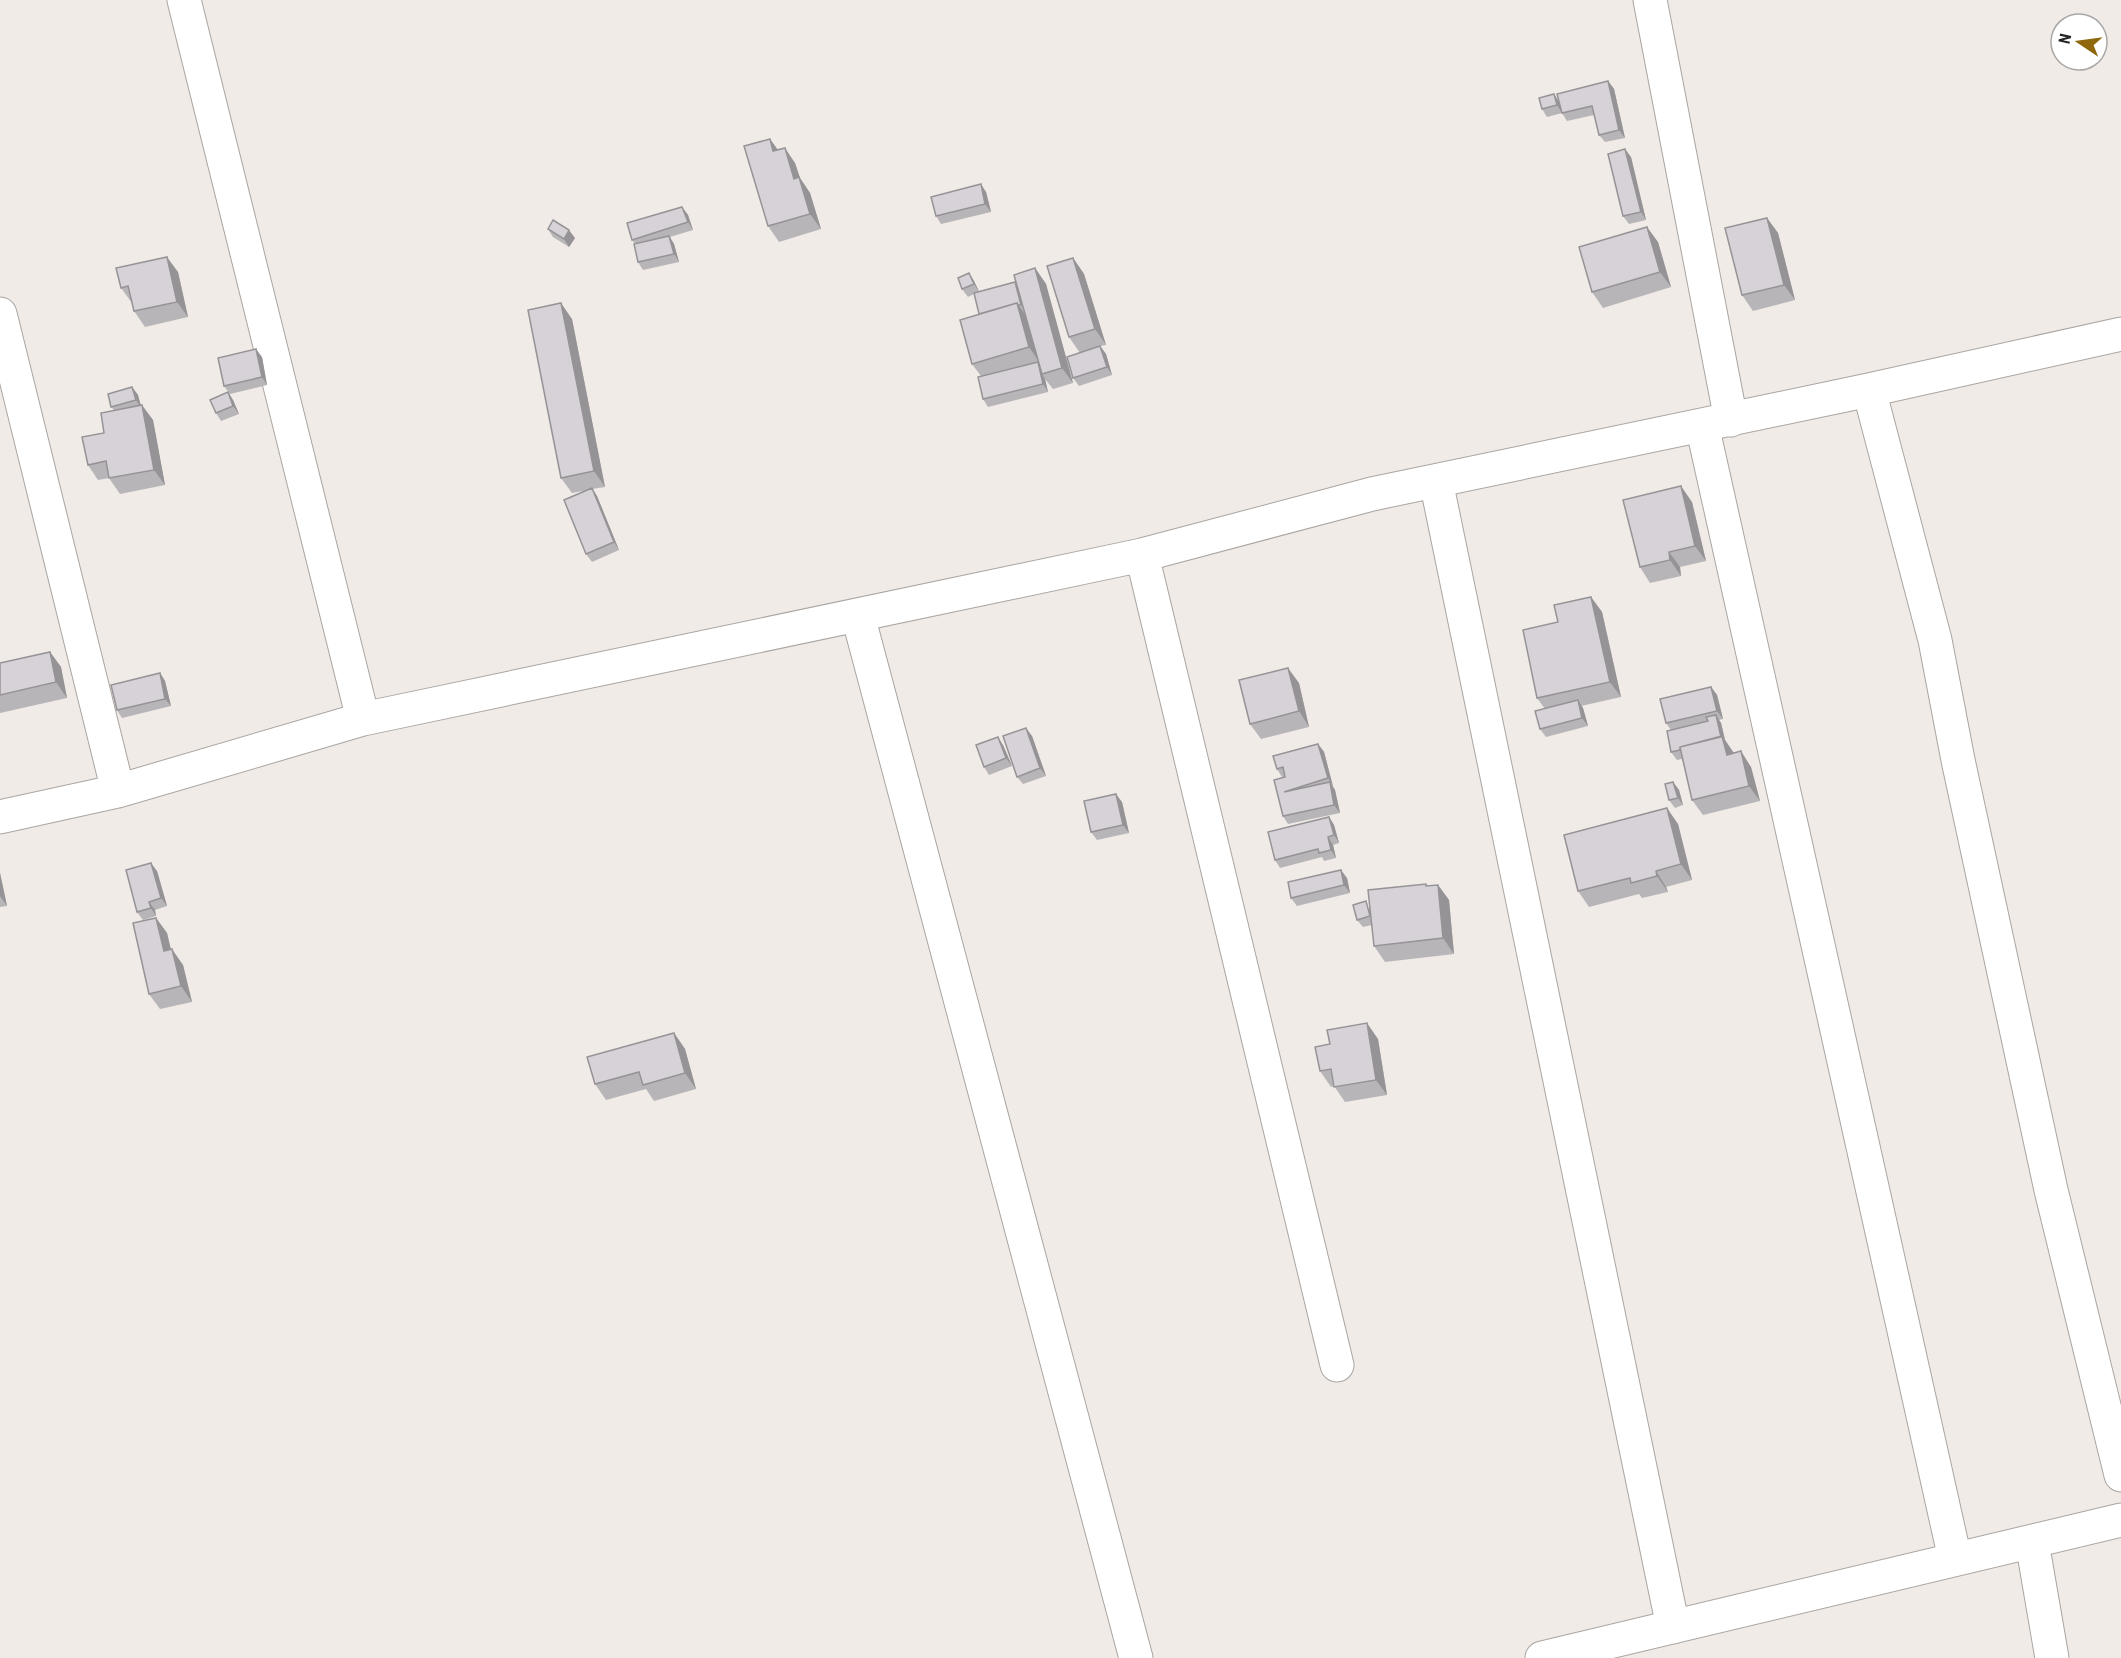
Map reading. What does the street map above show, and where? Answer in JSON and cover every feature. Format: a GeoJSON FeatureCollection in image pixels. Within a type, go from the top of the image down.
{"type":"FeatureCollection","features":[{"type":"Feature","properties":{"kind":"street"},"geometry":{"type":"LineString","coordinates":[[184,0],[363,719]]}},
{"type":"Feature","properties":{"kind":"street"},"geometry":{"type":"LineString","coordinates":[[1650,0],[1716,423],[1955,1559]]}},
{"type":"Feature","properties":{"kind":"street"},"geometry":{"type":"LineString","coordinates":[[0,314],[118,791]]}},
{"type":"Feature","properties":{"kind":"street"},"geometry":{"type":"LineString","coordinates":[[0,818],[118,791],[363,719],[1142,555],[1372,494],[1716,423],[2121,334]]}},
{"type":"Feature","properties":{"kind":"street"},"geometry":{"type":"LineString","coordinates":[[1869,390],[1935,640],[1958,760],[2051,1190],[2121,1475]]}},
{"type":"Feature","properties":{"kind":"street"},"geometry":{"type":"LineString","coordinates":[[1436,481],[1673,1628]]}},
{"type":"Feature","properties":{"kind":"street"},"geometry":{"type":"LineString","coordinates":[[1142,555],[1337,1365]]}},
{"type":"Feature","properties":{"kind":"street"},"geometry":{"type":"LineString","coordinates":[[858,616],[1136,1658]]}},
{"type":"Feature","properties":{"kind":"street"},"geometry":{"type":"LineString","coordinates":[[1542,1658],[2121,1520]]}},
{"type":"Feature","properties":{"kind":"street"},"geometry":{"type":"LineString","coordinates":[[2032,1542],[2052,1658]]}},
{"type":"Feature","properties":{"kind":"building"},"geometry":{"type":"Polygon","coordinates":[[[1608,81],[1619,130],[1599,135],[1592,106],[1562,113],[1557,94],[1608,81]]]}},
{"type":"Feature","properties":{"kind":"building"},"geometry":{"type":"Polygon","coordinates":[[[1554,94],[1557,105],[1542,109],[1539,98],[1554,94]]]}},
{"type":"Feature","properties":{"kind":"building"},"geometry":{"type":"Polygon","coordinates":[[[770,139],[773,151],[785,148],[794,179],[799,177],[810,214],[768,226],[744,146],[770,139]]]}},
{"type":"Feature","properties":{"kind":"building"},"geometry":{"type":"Polygon","coordinates":[[[1625,149],[1641,212],[1623,216],[1608,154],[1625,149]]]}},
{"type":"Feature","properties":{"kind":"building"},"geometry":{"type":"Polygon","coordinates":[[[981,184],[985,204],[936,216],[931,197],[981,184]]]}},
{"type":"Feature","properties":{"kind":"building"},"geometry":{"type":"Polygon","coordinates":[[[682,207],[688,222],[632,240],[627,223],[682,207]]]}},
{"type":"Feature","properties":{"kind":"building"},"geometry":{"type":"Polygon","coordinates":[[[1767,218],[1784,285],[1742,295],[1725,228],[1767,218]]]}},
{"type":"Feature","properties":{"kind":"building"},"geometry":{"type":"Polygon","coordinates":[[[553,220],[569,230],[564,239],[548,229],[553,220]]]}},
{"type":"Feature","properties":{"kind":"building"},"geometry":{"type":"Polygon","coordinates":[[[1647,227],[1660,272],[1592,292],[1579,247],[1647,227]]]}},
{"type":"Feature","properties":{"kind":"building"},"geometry":{"type":"Polygon","coordinates":[[[669,236],[674,254],[638,262],[634,244],[669,236]]]}},
{"type":"Feature","properties":{"kind":"building"},"geometry":{"type":"Polygon","coordinates":[[[167,257],[177,302],[134,311],[128,286],[121,288],[116,268],[167,257]]]}},
{"type":"Feature","properties":{"kind":"building"},"geometry":{"type":"Polygon","coordinates":[[[1073,258],[1095,329],[1069,337],[1047,266],[1073,258]]]}},
{"type":"Feature","properties":{"kind":"building"},"geometry":{"type":"Polygon","coordinates":[[[1035,268],[1062,368],[1042,374],[1014,275],[1035,268]]]}},
{"type":"Feature","properties":{"kind":"building"},"geometry":{"type":"Polygon","coordinates":[[[969,273],[974,284],[962,289],[958,278],[969,273]]]}},
{"type":"Feature","properties":{"kind":"building"},"geometry":{"type":"Polygon","coordinates":[[[1015,282],[1021,305],[1017,303],[979,314],[974,293],[1015,282]]]}},
{"type":"Feature","properties":{"kind":"building"},"geometry":{"type":"Polygon","coordinates":[[[561,303],[594,471],[561,478],[528,310],[561,303]]]}},
{"type":"Feature","properties":{"kind":"building"},"geometry":{"type":"Polygon","coordinates":[[[1017,303],[1029,347],[972,364],[960,320],[1017,303]]]}},
{"type":"Feature","properties":{"kind":"building"},"geometry":{"type":"Polygon","coordinates":[[[1100,346],[1107,367],[1073,378],[1067,357],[1100,346]]]}},
{"type":"Feature","properties":{"kind":"building"},"geometry":{"type":"Polygon","coordinates":[[[256,349],[262,377],[224,386],[218,358],[256,349]]]}},
{"type":"Feature","properties":{"kind":"building"},"geometry":{"type":"Polygon","coordinates":[[[1038,362],[1043,384],[983,399],[978,377],[1038,362]]]}},
{"type":"Feature","properties":{"kind":"building"},"geometry":{"type":"Polygon","coordinates":[[[132,387],[136,400],[111,407],[108,394],[132,387]]]}},
{"type":"Feature","properties":{"kind":"building"},"geometry":{"type":"Polygon","coordinates":[[[228,392],[233,406],[216,413],[210,400],[228,392]]]}},
{"type":"Feature","properties":{"kind":"building"},"geometry":{"type":"Polygon","coordinates":[[[142,405],[154,470],[109,478],[106,461],[88,465],[82,437],[104,433],[101,413],[142,405]]]}},
{"type":"Feature","properties":{"kind":"building"},"geometry":{"type":"Polygon","coordinates":[[[1681,486],[1695,546],[1669,552],[1670,560],[1640,567],[1623,500],[1681,486]]]}},
{"type":"Feature","properties":{"kind":"building"},"geometry":{"type":"Polygon","coordinates":[[[592,488],[614,542],[586,554],[564,500],[592,488]]]}},
{"type":"Feature","properties":{"kind":"building"},"geometry":{"type":"Polygon","coordinates":[[[1591,597],[1610,682],[1537,698],[1523,630],[1558,622],[1554,605],[1591,597]]]}},
{"type":"Feature","properties":{"kind":"building"},"geometry":{"type":"Polygon","coordinates":[[[50,652],[56,682],[0,695],[0,663],[50,652]]]}},
{"type":"Feature","properties":{"kind":"building"},"geometry":{"type":"Polygon","coordinates":[[[1288,668],[1299,711],[1250,724],[1239,680],[1288,668]]]}},
{"type":"Feature","properties":{"kind":"building"},"geometry":{"type":"Polygon","coordinates":[[[160,673],[165,699],[117,710],[111,685],[160,673]]]}},
{"type":"Feature","properties":{"kind":"building"},"geometry":{"type":"Polygon","coordinates":[[[1711,687],[1717,711],[1666,723],[1660,699],[1711,687]]]}},
{"type":"Feature","properties":{"kind":"building"},"geometry":{"type":"Polygon","coordinates":[[[1578,700],[1582,718],[1540,729],[1535,711],[1578,700]]]}},
{"type":"Feature","properties":{"kind":"building"},"geometry":{"type":"Polygon","coordinates":[[[1716,715],[1721,737],[1680,747],[1680,750],[1671,752],[1667,731],[1708,721],[1706,717],[1716,715]]]}},
{"type":"Feature","properties":{"kind":"building"},"geometry":{"type":"Polygon","coordinates":[[[1026,728],[1040,768],[1017,777],[1003,736],[1026,728]]]}},
{"type":"Feature","properties":{"kind":"building"},"geometry":{"type":"Polygon","coordinates":[[[1722,736],[1727,755],[1741,751],[1749,786],[1692,800],[1680,747],[1722,736]]]}},
{"type":"Feature","properties":{"kind":"building"},"geometry":{"type":"Polygon","coordinates":[[[998,737],[1006,758],[984,767],[976,745],[998,737]]]}},
{"type":"Feature","properties":{"kind":"building"},"geometry":{"type":"Polygon","coordinates":[[[1318,744],[1328,778],[1284,792],[1330,782],[1334,805],[1283,816],[1274,780],[1285,777],[1283,767],[1277,769],[1273,756],[1318,744]]]}},
{"type":"Feature","properties":{"kind":"building"},"geometry":{"type":"Polygon","coordinates":[[[1673,782],[1678,798],[1669,800],[1665,784],[1673,782]]]}},
{"type":"Feature","properties":{"kind":"building"},"geometry":{"type":"Polygon","coordinates":[[[1116,794],[1123,825],[1091,832],[1084,801],[1116,794]]]}},
{"type":"Feature","properties":{"kind":"building"},"geometry":{"type":"Polygon","coordinates":[[[1667,808],[1681,864],[1656,871],[1657,876],[1631,883],[1630,878],[1578,891],[1564,835],[1667,808]]]}},
{"type":"Feature","properties":{"kind":"building"},"geometry":{"type":"Polygon","coordinates":[[[1329,817],[1334,835],[1328,837],[1331,850],[1319,853],[1318,849],[1275,860],[1268,832],[1329,817]]]}},
{"type":"Feature","properties":{"kind":"building"},"geometry":{"type":"Polygon","coordinates":[[[151,863],[161,898],[149,902],[151,908],[137,912],[126,870],[151,863]]]}},
{"type":"Feature","properties":{"kind":"building"},"geometry":{"type":"Polygon","coordinates":[[[1341,870],[1344,885],[1291,898],[1288,882],[1341,870]]]}},
{"type":"Feature","properties":{"kind":"building"},"geometry":{"type":"Polygon","coordinates":[[[1426,884],[1426,886],[1438,885],[1443,938],[1374,946],[1368,890],[1426,884]]]}},
{"type":"Feature","properties":{"kind":"building"},"geometry":{"type":"Polygon","coordinates":[[[1366,901],[1370,916],[1357,920],[1353,905],[1366,901]]]}},
{"type":"Feature","properties":{"kind":"building"},"geometry":{"type":"Polygon","coordinates":[[[156,918],[164,951],[172,949],[181,986],[149,994],[133,923],[156,918]]]}},
{"type":"Feature","properties":{"kind":"building"},"geometry":{"type":"Polygon","coordinates":[[[1367,1023],[1376,1080],[1334,1087],[1331,1069],[1320,1071],[1315,1047],[1330,1044],[1327,1030],[1367,1023]]]}},
{"type":"Feature","properties":{"kind":"building"},"geometry":{"type":"Polygon","coordinates":[[[674,1033],[685,1073],[643,1085],[639,1072],[595,1084],[587,1057],[674,1033]]]}}]}
